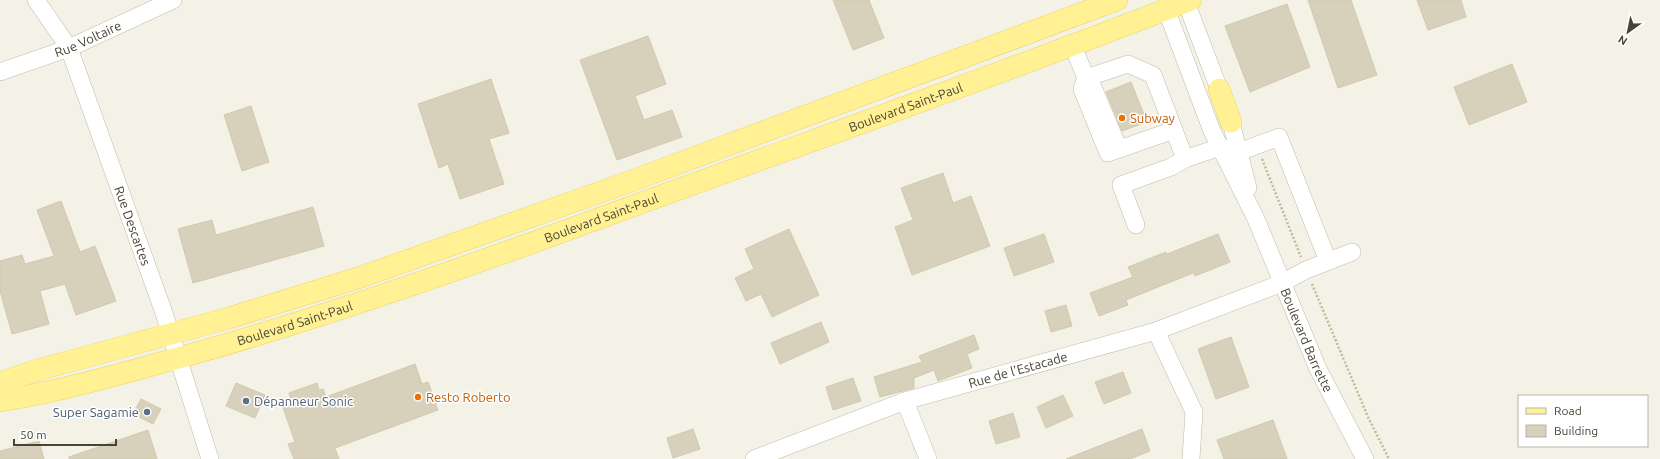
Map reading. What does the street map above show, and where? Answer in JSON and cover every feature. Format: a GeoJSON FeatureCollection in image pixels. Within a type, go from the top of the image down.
{"type":"FeatureCollection","features":[{"type":"Feature","properties":{"kind":"main road","name":"Boulevard Saint-Paul"},"geometry":{"type":"LineString","coordinates":[[0,382],[34,371],[171,334],[308,294],[456,244],[626,183],[1117,0]]}},
{"type":"Feature","properties":{"kind":"main road","name":"Boulevard Saint-Paul"},"geometry":{"type":"LineString","coordinates":[[0,401],[40,394],[178,358],[242,340],[360,303],[477,263],[1072,44],[1165,5],[1187,1]]}},
{"type":"Feature","properties":{"kind":"main road","name":"Boulevard Barrette"},"geometry":{"type":"LineString","coordinates":[[1219,89],[1231,122]]}},
{"type":"Feature","properties":{"kind":"street","name":"Rue Descartes"},"geometry":{"type":"LineString","coordinates":[[36,0],[69,48],[171,334],[210,459]]}},
{"type":"Feature","properties":{"kind":"street","name":"Rue Voltaire"},"geometry":{"type":"LineString","coordinates":[[0,72],[69,48],[173,0]]}},
{"type":"Feature","properties":{"kind":"street","name":"Boulevard Barrette"},"geometry":{"type":"LineString","coordinates":[[1187,1],[1219,89]]}},
{"type":"Feature","properties":{"kind":"street","name":"Boulevard Barrette"},"geometry":{"type":"LineString","coordinates":[[1165,5],[1212,131],[1256,219],[1318,369],[1364,459]]}},
{"type":"Feature","properties":{"kind":"street"},"geometry":{"type":"LineString","coordinates":[[1072,44],[1086,78],[1082,89],[1108,153],[1174,130]]}},
{"type":"Feature","properties":{"kind":"street"},"geometry":{"type":"LineString","coordinates":[[1086,78],[1128,64],[1153,75],[1184,159]]}},
{"type":"Feature","properties":{"kind":"street","name":"Boulevard Barrette"},"geometry":{"type":"LineString","coordinates":[[1231,122],[1256,219]]}},
{"type":"Feature","properties":{"kind":"street"},"geometry":{"type":"LineString","coordinates":[[1136,226],[1121,185],[1171,167],[1184,159],[1220,146],[1239,152],[1279,137],[1328,261]]}},
{"type":"Feature","properties":{"kind":"street","name":"Rue de l'Estacade"},"geometry":{"type":"LineString","coordinates":[[754,459],[905,401],[1156,331],[1282,283],[1306,270],[1352,252]]}},
{"type":"Feature","properties":{"kind":"street"},"geometry":{"type":"LineString","coordinates":[[1156,331],[1194,412],[1191,459]]}},
{"type":"Feature","properties":{"kind":"street"},"geometry":{"type":"LineString","coordinates":[[905,401],[928,459]]}},
{"type":"Feature","properties":{"kind":"path"},"geometry":{"type":"LineString","coordinates":[[1263,161],[1302,259]]}},
{"type":"Feature","properties":{"kind":"path","name":"Boulevard Barrette"},"geometry":{"type":"LineString","coordinates":[[1310,280],[1368,417],[1389,459]]}},
{"type":"Feature","properties":{"kind":"building"},"geometry":{"type":"Polygon","coordinates":[[[833,0],[869,0],[884,38],[853,50],[833,0]]]}},
{"type":"Feature","properties":{"kind":"building"},"geometry":{"type":"Polygon","coordinates":[[[1308,0],[1351,0],[1377,75],[1338,88],[1308,0]]]}},
{"type":"Feature","properties":{"kind":"building"},"geometry":{"type":"Polygon","coordinates":[[[1417,0],[1461,0],[1466,17],[1428,30],[1417,0]]]}},
{"type":"Feature","properties":{"kind":"building"},"geometry":{"type":"Polygon","coordinates":[[[1287,4],[1310,67],[1250,92],[1225,26],[1287,4]]]}},
{"type":"Feature","properties":{"kind":"building"},"geometry":{"type":"Polygon","coordinates":[[[648,36],[666,84],[635,96],[644,120],[672,110],[682,137],[617,160],[580,60],[648,36]]]}},
{"type":"Feature","properties":{"kind":"building"},"geometry":{"type":"Polygon","coordinates":[[[1512,64],[1527,102],[1469,125],[1454,87],[1512,64]]]}},
{"type":"Feature","properties":{"kind":"building"},"geometry":{"type":"Polygon","coordinates":[[[491,79],[509,133],[489,139],[504,184],[460,199],[448,164],[439,168],[418,104],[491,79]]]}},
{"type":"Feature","properties":{"kind":"building"},"geometry":{"type":"Polygon","coordinates":[[[1131,82],[1147,122],[1122,131],[1106,92],[1131,82]]]}},
{"type":"Feature","properties":{"kind":"building"},"geometry":{"type":"Polygon","coordinates":[[[251,106],[269,162],[242,171],[224,115],[251,106]]]}},
{"type":"Feature","properties":{"kind":"building"},"geometry":{"type":"Polygon","coordinates":[[[943,173],[953,203],[971,196],[990,246],[912,275],[895,227],[913,220],[901,188],[943,173]]]}},
{"type":"Feature","properties":{"kind":"building"},"geometry":{"type":"Polygon","coordinates":[[[61,201],[80,252],[95,246],[116,301],[76,315],[65,284],[40,291],[49,324],[12,334],[0,291],[0,261],[22,255],[25,264],[54,256],[37,210],[61,201]]]}},
{"type":"Feature","properties":{"kind":"building"},"geometry":{"type":"Polygon","coordinates":[[[313,207],[324,246],[193,283],[178,229],[212,220],[216,235],[313,207]]]}},
{"type":"Feature","properties":{"kind":"building"},"geometry":{"type":"Polygon","coordinates":[[[789,229],[819,295],[772,317],[761,294],[746,301],[735,278],[754,269],[745,249],[789,229]]]}},
{"type":"Feature","properties":{"kind":"building"},"geometry":{"type":"Polygon","coordinates":[[[1044,234],[1054,262],[1014,276],[1004,248],[1044,234]]]}},
{"type":"Feature","properties":{"kind":"building"},"geometry":{"type":"Polygon","coordinates":[[[1218,234],[1230,262],[1195,276],[1193,273],[1126,300],[1128,305],[1099,316],[1090,293],[1133,277],[1128,267],[1166,252],[1167,254],[1218,234]]]}},
{"type":"Feature","properties":{"kind":"building"},"geometry":{"type":"Polygon","coordinates":[[[1066,305],[1072,326],[1051,332],[1045,311],[1066,305]]]}},
{"type":"Feature","properties":{"kind":"building"},"geometry":{"type":"Polygon","coordinates":[[[821,322],[829,342],[780,364],[771,343],[821,322]]]}},
{"type":"Feature","properties":{"kind":"building"},"geometry":{"type":"Polygon","coordinates":[[[974,335],[979,349],[967,354],[972,368],[938,381],[934,370],[914,378],[914,388],[880,397],[874,377],[922,362],[919,356],[974,335]]]}},
{"type":"Feature","properties":{"kind":"building"},"geometry":{"type":"Polygon","coordinates":[[[1231,337],[1249,387],[1216,399],[1198,349],[1231,337]]]}},
{"type":"Feature","properties":{"kind":"building"},"geometry":{"type":"Polygon","coordinates":[[[415,364],[422,384],[428,382],[438,410],[335,448],[339,459],[294,459],[288,444],[295,442],[281,402],[294,408],[289,393],[317,383],[319,390],[323,389],[326,397],[415,364]]]}},
{"type":"Feature","properties":{"kind":"building"},"geometry":{"type":"Polygon","coordinates":[[[1123,372],[1131,393],[1104,404],[1095,382],[1123,372]]]}},
{"type":"Feature","properties":{"kind":"building"},"geometry":{"type":"Polygon","coordinates":[[[853,378],[861,401],[833,410],[826,387],[853,378]]]}},
{"type":"Feature","properties":{"kind":"building","name":"Dépanneur Sonic"},"geometry":{"type":"Polygon","coordinates":[[[236,383],[265,395],[255,418],[226,406],[236,383]]]}},
{"type":"Feature","properties":{"kind":"building"},"geometry":{"type":"Polygon","coordinates":[[[1063,395],[1073,416],[1046,428],[1037,407],[1063,395]]]}},
{"type":"Feature","properties":{"kind":"building","name":"Super Sagamie"},"geometry":{"type":"Polygon","coordinates":[[[141,399],[161,409],[153,424],[133,414],[141,399]]]}},
{"type":"Feature","properties":{"kind":"building"},"geometry":{"type":"Polygon","coordinates":[[[1013,413],[1020,437],[996,444],[989,421],[1013,413]]]}},
{"type":"Feature","properties":{"kind":"building"},"geometry":{"type":"Polygon","coordinates":[[[1273,420],[1287,459],[1224,459],[1217,440],[1273,420]]]}},
{"type":"Feature","properties":{"kind":"building"},"geometry":{"type":"Polygon","coordinates":[[[693,429],[700,449],[673,458],[667,438],[693,429]]]}},
{"type":"Feature","properties":{"kind":"building"},"geometry":{"type":"Polygon","coordinates":[[[1142,429],[1150,451],[1130,459],[1066,459],[1142,429]]]}},
{"type":"Feature","properties":{"kind":"building"},"geometry":{"type":"Polygon","coordinates":[[[148,430],[157,459],[69,459],[69,457],[148,430]]]}},
{"type":"Feature","properties":{"kind":"building"},"geometry":{"type":"Polygon","coordinates":[[[39,441],[44,459],[0,459],[0,451],[39,441]]]}},
{"type":"Feature","properties":{"kind":"place","name":"Subway"},"geometry":{"type":"Point","coordinates":[1122,118]}},
{"type":"Feature","properties":{"kind":"place","name":"Resto Roberto"},"geometry":{"type":"Point","coordinates":[418,397]}},
{"type":"Feature","properties":{"kind":"place","name":"Dépanneur Sonic"},"geometry":{"type":"Point","coordinates":[246,401]}},
{"type":"Feature","properties":{"kind":"place","name":"Super Sagamie"},"geometry":{"type":"Point","coordinates":[147,412]}}]}
